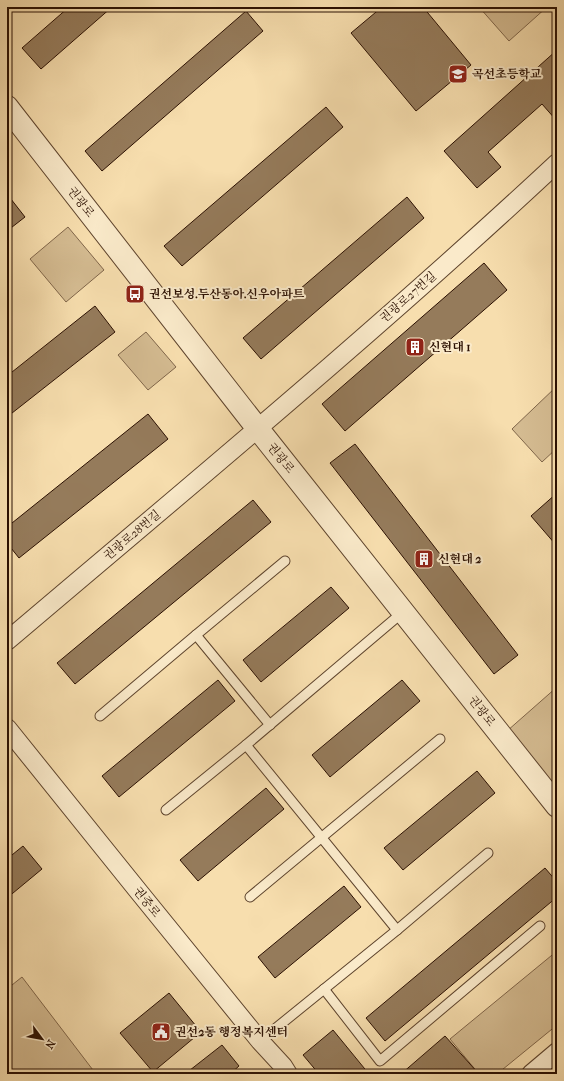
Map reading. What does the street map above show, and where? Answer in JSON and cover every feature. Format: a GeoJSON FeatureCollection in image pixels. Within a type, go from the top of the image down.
{"type":"FeatureCollection","features":[{"type":"Feature","properties":{"kind":"street","name":"권광로"},"geometry":{"type":"LineString","coordinates":[[7,107],[258,429],[557,806]]}},
{"type":"Feature","properties":{"kind":"street","name":"권광로27번길"},"geometry":{"type":"LineString","coordinates":[[258,429],[488,228],[557,163]]}},
{"type":"Feature","properties":{"kind":"street","name":"권광로28번길"},"geometry":{"type":"LineString","coordinates":[[7,642],[258,429]]}},
{"type":"Feature","properties":{"kind":"street","name":"권중로"},"geometry":{"type":"LineString","coordinates":[[7,728],[288,1074]]}},
{"type":"Feature","properties":{"kind":"street"},"geometry":{"type":"LineString","coordinates":[[531,1074],[557,1052]]}},
{"type":"Feature","properties":{"kind":"lane"},"geometry":{"type":"LineString","coordinates":[[100,716],[285,561]]}},
{"type":"Feature","properties":{"kind":"lane"},"geometry":{"type":"LineString","coordinates":[[166,810],[270,725],[403,612]]}},
{"type":"Feature","properties":{"kind":"lane"},"geometry":{"type":"LineString","coordinates":[[196,635],[270,725]]}},
{"type":"Feature","properties":{"kind":"lane"},"geometry":{"type":"LineString","coordinates":[[250,897],[440,739]]}},
{"type":"Feature","properties":{"kind":"lane"},"geometry":{"type":"LineString","coordinates":[[246,745],[397,930]]}},
{"type":"Feature","properties":{"kind":"lane"},"geometry":{"type":"LineString","coordinates":[[260,1041],[397,930],[488,853]]}},
{"type":"Feature","properties":{"kind":"lane"},"geometry":{"type":"LineString","coordinates":[[324,989],[380,1061],[540,926]]}},
{"type":"Feature","properties":{"kind":"shaded area"},"geometry":{"type":"Polygon","coordinates":[[[479,7],[547,7],[509,41],[479,7]]]}},
{"type":"Feature","properties":{"kind":"shaded area"},"geometry":{"type":"Polygon","coordinates":[[[68,227],[104,270],[66,302],[30,259],[68,227]]]}},
{"type":"Feature","properties":{"kind":"shaded area"},"geometry":{"type":"Polygon","coordinates":[[[146,332],[176,367],[148,390],[118,355],[146,332]]]}},
{"type":"Feature","properties":{"kind":"shaded area"},"geometry":{"type":"Polygon","coordinates":[[[557,386],[557,448],[542,462],[512,429],[557,386]]]}},
{"type":"Feature","properties":{"kind":"shaded area"},"geometry":{"type":"Polygon","coordinates":[[[557,687],[557,787],[507,731],[557,687]]]}},
{"type":"Feature","properties":{"kind":"shaded area"},"geometry":{"type":"Polygon","coordinates":[[[557,951],[557,1025],[497,1074],[479,1074],[450,1039],[557,951]]]}},
{"type":"Feature","properties":{"kind":"shaded area"},"geometry":{"type":"Polygon","coordinates":[[[22,977],[96,1074],[7,1074],[7,989],[22,977]]]}},
{"type":"Feature","properties":{"kind":"building"},"geometry":{"type":"Polygon","coordinates":[[[69,7],[112,7],[41,69],[22,48],[69,7]]]}},
{"type":"Feature","properties":{"kind":"building"},"geometry":{"type":"Polygon","coordinates":[[[382,7],[423,7],[471,65],[416,111],[351,33],[382,7]]]}},
{"type":"Feature","properties":{"kind":"building"},"geometry":{"type":"Polygon","coordinates":[[[246,11],[263,31],[102,171],[85,151],[246,11]]]}},
{"type":"Feature","properties":{"kind":"building"},"geometry":{"type":"Polygon","coordinates":[[[557,50],[557,119],[556,120],[542,104],[488,152],[501,167],[477,188],[444,151],[557,50]]]}},
{"type":"Feature","properties":{"kind":"building"},"geometry":{"type":"Polygon","coordinates":[[[326,107],[343,127],[182,266],[164,246],[326,107]]]}},
{"type":"Feature","properties":{"kind":"building"},"geometry":{"type":"Polygon","coordinates":[[[7,194],[25,217],[7,231],[7,194]]]}},
{"type":"Feature","properties":{"kind":"building"},"geometry":{"type":"Polygon","coordinates":[[[407,197],[424,218],[261,359],[243,338],[407,197]]]}},
{"type":"Feature","properties":{"kind":"building","name":"신현대 1"},"geometry":{"type":"Polygon","coordinates":[[[484,263],[507,290],[345,431],[322,404],[484,263]]]}},
{"type":"Feature","properties":{"kind":"building"},"geometry":{"type":"Polygon","coordinates":[[[95,306],[115,332],[7,417],[7,376],[95,306]]]}},
{"type":"Feature","properties":{"kind":"building"},"geometry":{"type":"Polygon","coordinates":[[[148,414],[168,439],[19,558],[7,543],[7,527],[148,414]]]}},
{"type":"Feature","properties":{"kind":"building","name":"신현대 2"},"geometry":{"type":"Polygon","coordinates":[[[355,444],[518,655],[494,674],[330,463],[355,444]]]}},
{"type":"Feature","properties":{"kind":"building"},"geometry":{"type":"Polygon","coordinates":[[[557,493],[557,544],[556,545],[531,516],[557,493]]]}},
{"type":"Feature","properties":{"kind":"building"},"geometry":{"type":"Polygon","coordinates":[[[253,500],[271,522],[75,684],[57,663],[253,500]]]}},
{"type":"Feature","properties":{"kind":"building"},"geometry":{"type":"Polygon","coordinates":[[[331,587],[349,608],[261,682],[243,660],[331,587]]]}},
{"type":"Feature","properties":{"kind":"building"},"geometry":{"type":"Polygon","coordinates":[[[218,680],[235,701],[119,797],[102,776],[218,680]]]}},
{"type":"Feature","properties":{"kind":"building"},"geometry":{"type":"Polygon","coordinates":[[[402,680],[420,701],[330,777],[312,755],[402,680]]]}},
{"type":"Feature","properties":{"kind":"building"},"geometry":{"type":"Polygon","coordinates":[[[477,771],[495,793],[403,870],[384,848],[477,771]]]}},
{"type":"Feature","properties":{"kind":"building"},"geometry":{"type":"Polygon","coordinates":[[[266,788],[284,809],[198,881],[180,860],[266,788]]]}},
{"type":"Feature","properties":{"kind":"building"},"geometry":{"type":"Polygon","coordinates":[[[23,846],[42,869],[7,898],[7,859],[23,846]]]}},
{"type":"Feature","properties":{"kind":"building"},"geometry":{"type":"Polygon","coordinates":[[[545,868],[557,882],[557,897],[385,1041],[366,1018],[545,868]]]}},
{"type":"Feature","properties":{"kind":"building"},"geometry":{"type":"Polygon","coordinates":[[[344,886],[361,907],[275,978],[258,957],[344,886]]]}},
{"type":"Feature","properties":{"kind":"building","name":"권선2동 행정복지센터"},"geometry":{"type":"Polygon","coordinates":[[[169,993],[201,1032],[153,1072],[120,1033],[169,993]]]}},
{"type":"Feature","properties":{"kind":"building"},"geometry":{"type":"Polygon","coordinates":[[[333,1030],[369,1074],[319,1074],[303,1055],[333,1030]]]}},
{"type":"Feature","properties":{"kind":"building"},"geometry":{"type":"Polygon","coordinates":[[[445,1036],[478,1073],[477,1074],[401,1074],[445,1036]]]}},
{"type":"Feature","properties":{"kind":"building"},"geometry":{"type":"Polygon","coordinates":[[[222,1045],[239,1066],[230,1074],[185,1074],[222,1045]]]}},
{"type":"Feature","properties":{"kind":"place","name":"곡선초등학교"},"geometry":{"type":"Point","coordinates":[458,74]}},
{"type":"Feature","properties":{"kind":"place","name":"권선보성.두산동아.신우아파트"},"geometry":{"type":"Point","coordinates":[135,294]}},
{"type":"Feature","properties":{"kind":"place","name":"신현대 1"},"geometry":{"type":"Point","coordinates":[415,347]}},
{"type":"Feature","properties":{"kind":"place","name":"신현대 2"},"geometry":{"type":"Point","coordinates":[424,559]}},
{"type":"Feature","properties":{"kind":"place","name":"권선2동 행정복지센터"},"geometry":{"type":"Point","coordinates":[161,1032]}}]}
